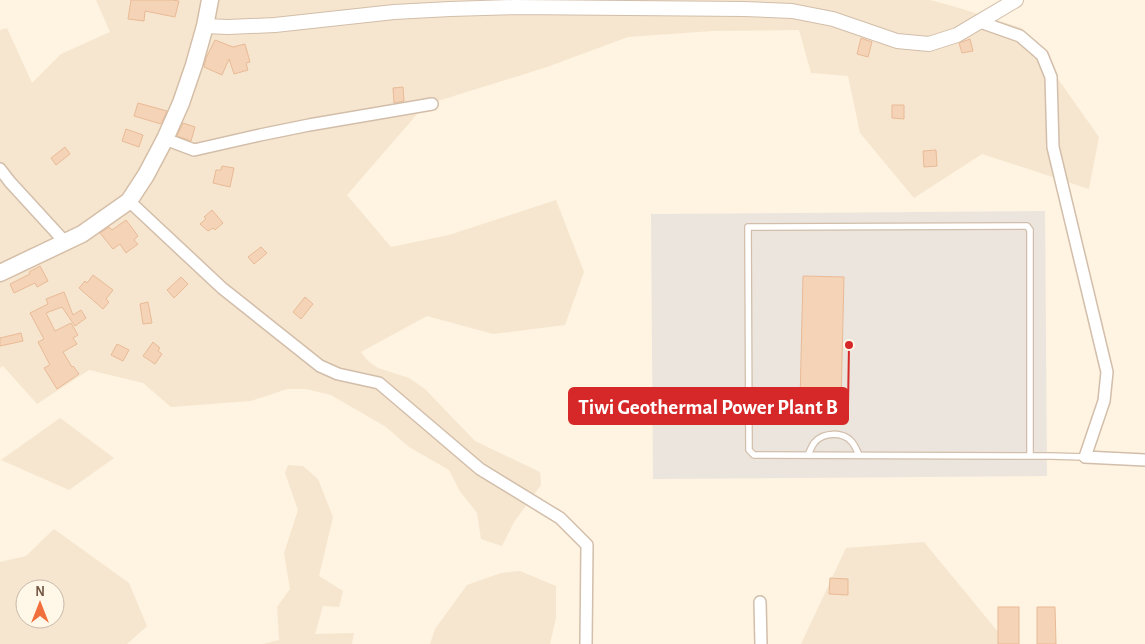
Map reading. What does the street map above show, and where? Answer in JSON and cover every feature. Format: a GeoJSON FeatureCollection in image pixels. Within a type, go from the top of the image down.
{"type":"FeatureCollection","features":[{"type":"Feature","properties":{"kind":"main road"},"geometry":{"type":"LineString","coordinates":[[0,272],[82,234],[129,201],[146,176],[181,103],[205,26],[210,0]]}},
{"type":"Feature","properties":{"kind":"street"},"geometry":{"type":"LineString","coordinates":[[205,26],[275,25],[394,12],[450,9],[514,7],[744,9],[792,11],[833,19],[897,41],[929,44],[957,35],[1016,0]]}},
{"type":"Feature","properties":{"kind":"street"},"geometry":{"type":"LineString","coordinates":[[980,22],[1020,36],[1042,55],[1051,77],[1053,147],[1106,372],[1104,401],[1085,457],[1145,460]]}},
{"type":"Feature","properties":{"kind":"street"},"geometry":{"type":"LineString","coordinates":[[165,139],[194,150],[309,125],[432,104]]}},
{"type":"Feature","properties":{"kind":"street"},"geometry":{"type":"LineString","coordinates":[[0,169],[65,242]]}},
{"type":"Feature","properties":{"kind":"street"},"geometry":{"type":"LineString","coordinates":[[129,201],[222,288],[320,366],[338,374],[379,383],[480,469],[560,518],[587,545],[586,644]]}},
{"type":"Feature","properties":{"kind":"street"},"geometry":{"type":"LineString","coordinates":[[760,602],[761,644]]}},
{"type":"Feature","properties":{"kind":"lane"},"geometry":{"type":"LineString","coordinates":[[1030,456],[1030,230],[1027,226],[748,227],[749,450],[754,455],[1085,457]]}},
{"type":"Feature","properties":{"kind":"lane"},"geometry":{"type":"LineString","coordinates":[[808,455],[816,440],[822,436],[833,434],[844,436],[850,441],[859,455]]}},
{"type":"Feature","properties":{"kind":"shaded area"},"geometry":{"type":"Polygon","coordinates":[[[96,0],[930,0],[1022,28],[1099,137],[1089,189],[982,154],[914,198],[860,133],[848,76],[811,73],[799,30],[713,31],[628,37],[547,67],[425,105],[347,195],[391,247],[449,235],[556,200],[584,272],[565,325],[493,334],[427,316],[361,352],[368,361],[378,368],[409,378],[425,389],[475,441],[540,472],[541,485],[514,522],[502,546],[481,539],[477,513],[459,490],[449,470],[409,447],[386,427],[331,395],[306,389],[287,389],[251,401],[171,407],[143,383],[89,370],[37,404],[3,366],[0,368],[0,30],[7,28],[32,83],[61,54],[110,32],[96,0]]]}},
{"type":"Feature","properties":{"kind":"shaded area"},"geometry":{"type":"Polygon","coordinates":[[[1045,211],[1047,476],[653,479],[651,214],[1045,211]]]}},
{"type":"Feature","properties":{"kind":"shaded area"},"geometry":{"type":"Polygon","coordinates":[[[60,418],[114,458],[69,490],[1,460],[60,418]]]}},
{"type":"Feature","properties":{"kind":"shaded area"},"geometry":{"type":"Polygon","coordinates":[[[288,465],[303,466],[318,479],[333,517],[319,576],[343,591],[339,607],[323,606],[315,634],[354,633],[352,644],[263,644],[279,640],[277,607],[290,589],[284,553],[298,510],[285,473],[288,465]]]}},
{"type":"Feature","properties":{"kind":"shaded area"},"geometry":{"type":"Polygon","coordinates":[[[54,529],[129,583],[147,626],[127,644],[0,644],[0,562],[26,556],[54,529]]]}},
{"type":"Feature","properties":{"kind":"shaded area"},"geometry":{"type":"Polygon","coordinates":[[[924,542],[1008,644],[801,644],[846,548],[924,542]]]}},
{"type":"Feature","properties":{"kind":"shaded area"},"geometry":{"type":"Polygon","coordinates":[[[520,571],[556,586],[556,618],[550,644],[430,644],[435,629],[467,585],[501,573],[520,571]]]}},
{"type":"Feature","properties":{"kind":"building"},"geometry":{"type":"Polygon","coordinates":[[[131,0],[179,1],[175,17],[145,11],[144,21],[128,19],[131,0]]]}},
{"type":"Feature","properties":{"kind":"building"},"geometry":{"type":"Polygon","coordinates":[[[861,38],[872,42],[868,57],[857,54],[861,38]]]}},
{"type":"Feature","properties":{"kind":"building"},"geometry":{"type":"Polygon","coordinates":[[[970,39],[973,51],[962,53],[959,43],[970,39]]]}},
{"type":"Feature","properties":{"kind":"building"},"geometry":{"type":"Polygon","coordinates":[[[215,40],[233,47],[245,44],[250,62],[246,63],[248,70],[234,74],[229,59],[222,75],[204,67],[206,58],[215,40]]]}},
{"type":"Feature","properties":{"kind":"building"},"geometry":{"type":"Polygon","coordinates":[[[403,87],[404,101],[394,103],[393,88],[403,87]]]}},
{"type":"Feature","properties":{"kind":"building"},"geometry":{"type":"Polygon","coordinates":[[[138,103],[167,111],[161,124],[134,116],[138,103]]]}},
{"type":"Feature","properties":{"kind":"building"},"geometry":{"type":"Polygon","coordinates":[[[892,105],[904,105],[904,119],[892,118],[892,105]]]}},
{"type":"Feature","properties":{"kind":"building"},"geometry":{"type":"Polygon","coordinates":[[[183,123],[195,127],[191,141],[177,136],[183,123]]]}},
{"type":"Feature","properties":{"kind":"building"},"geometry":{"type":"Polygon","coordinates":[[[126,129],[143,135],[139,147],[122,141],[126,129]]]}},
{"type":"Feature","properties":{"kind":"building"},"geometry":{"type":"Polygon","coordinates":[[[65,147],[70,154],[56,165],[51,158],[65,147]]]}},
{"type":"Feature","properties":{"kind":"building"},"geometry":{"type":"Polygon","coordinates":[[[936,150],[937,166],[924,167],[923,151],[936,150]]]}},
{"type":"Feature","properties":{"kind":"building"},"geometry":{"type":"Polygon","coordinates":[[[222,166],[234,168],[230,187],[213,183],[216,170],[221,170],[222,166]]]}},
{"type":"Feature","properties":{"kind":"building"},"geometry":{"type":"Polygon","coordinates":[[[212,210],[223,223],[215,230],[213,228],[208,231],[200,224],[206,219],[204,217],[212,210]]]}},
{"type":"Feature","properties":{"kind":"building"},"geometry":{"type":"Polygon","coordinates":[[[126,220],[138,236],[134,240],[138,244],[126,253],[120,244],[113,249],[100,233],[109,227],[112,230],[126,220]]]}},
{"type":"Feature","properties":{"kind":"building"},"geometry":{"type":"Polygon","coordinates":[[[261,247],[267,253],[254,264],[248,257],[261,247]]]}},
{"type":"Feature","properties":{"kind":"building"},"geometry":{"type":"Polygon","coordinates":[[[40,266],[48,281],[37,287],[35,283],[14,293],[10,284],[30,274],[29,272],[40,266]]]}},
{"type":"Feature","properties":{"kind":"building"},"geometry":{"type":"Polygon","coordinates":[[[93,275],[113,290],[106,299],[109,302],[103,309],[79,288],[85,281],[87,283],[93,275]]]}},
{"type":"Feature","properties":{"kind":"building"},"geometry":{"type":"Polygon","coordinates":[[[803,276],[844,277],[841,402],[800,401],[803,276]]]}},
{"type":"Feature","properties":{"kind":"building"},"geometry":{"type":"Polygon","coordinates":[[[181,277],[188,284],[174,298],[167,290],[181,277]]]}},
{"type":"Feature","properties":{"kind":"building"},"geometry":{"type":"Polygon","coordinates":[[[64,292],[73,315],[81,310],[86,318],[75,326],[62,307],[46,313],[55,331],[71,323],[78,335],[73,338],[77,344],[63,352],[72,367],[79,374],[57,389],[44,368],[50,365],[38,342],[44,339],[30,313],[48,304],[46,299],[64,292]]]}},
{"type":"Feature","properties":{"kind":"building"},"geometry":{"type":"Polygon","coordinates":[[[305,297],[313,304],[301,319],[293,312],[305,297]]]}},
{"type":"Feature","properties":{"kind":"building"},"geometry":{"type":"Polygon","coordinates":[[[148,302],[152,323],[143,324],[140,304],[148,302]]]}},
{"type":"Feature","properties":{"kind":"building"},"geometry":{"type":"Polygon","coordinates":[[[21,333],[23,341],[0,346],[0,338],[21,333]]]}},
{"type":"Feature","properties":{"kind":"building"},"geometry":{"type":"Polygon","coordinates":[[[153,342],[160,348],[158,351],[162,354],[155,364],[143,356],[153,342]]]}},
{"type":"Feature","properties":{"kind":"building"},"geometry":{"type":"Polygon","coordinates":[[[117,344],[129,350],[123,361],[111,355],[117,344]]]}},
{"type":"Feature","properties":{"kind":"building"},"geometry":{"type":"Polygon","coordinates":[[[830,578],[848,579],[848,595],[829,594],[830,578]]]}},
{"type":"Feature","properties":{"kind":"building"},"geometry":{"type":"Polygon","coordinates":[[[998,607],[1019,607],[1019,644],[998,644],[998,607]]]}},
{"type":"Feature","properties":{"kind":"building"},"geometry":{"type":"Polygon","coordinates":[[[1037,607],[1055,607],[1056,644],[1037,644],[1037,607]]]}},
{"type":"Feature","properties":{"kind":"place","name":"Tiwi Geothermal Power Plant B"},"geometry":{"type":"Point","coordinates":[849,345]}}]}
